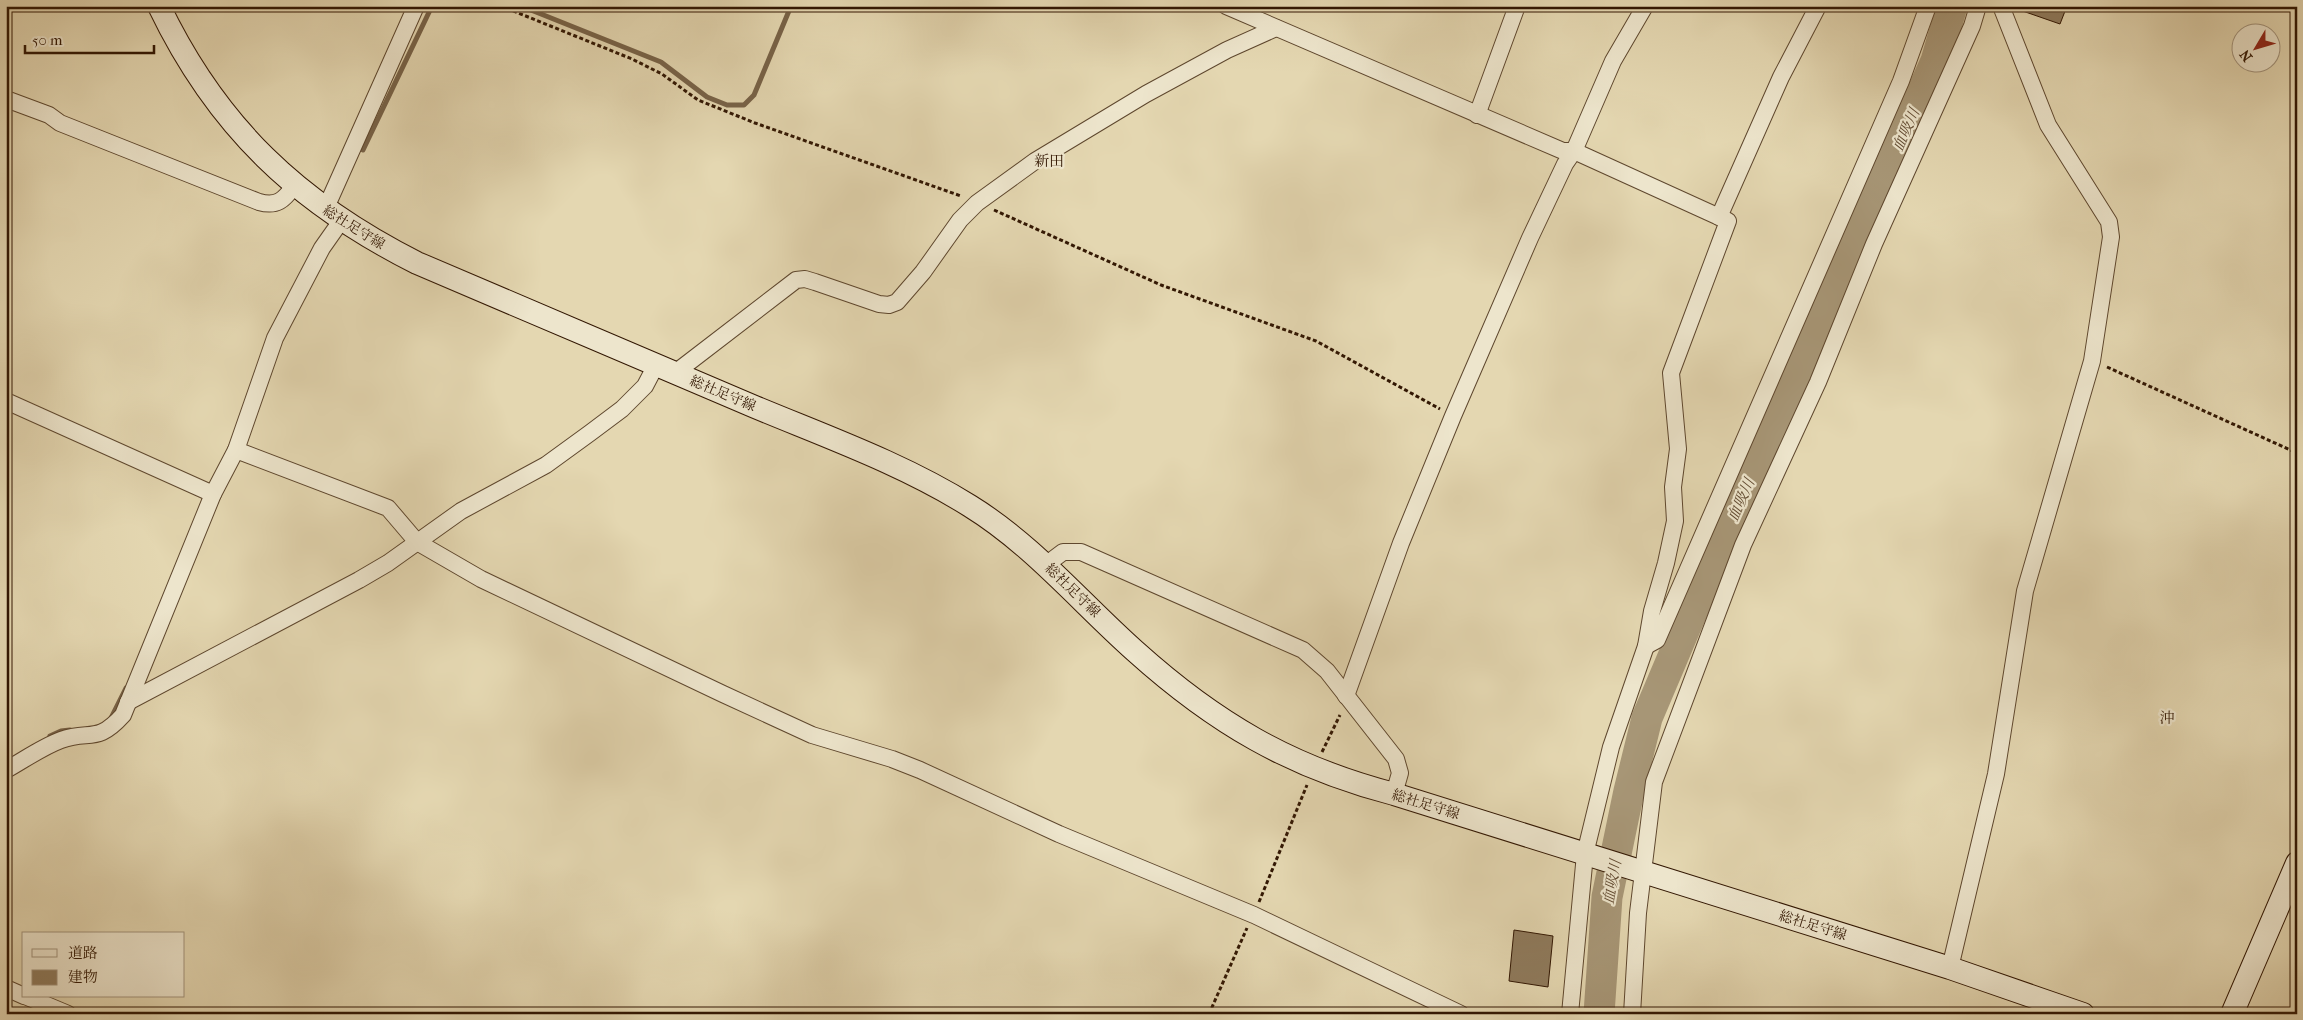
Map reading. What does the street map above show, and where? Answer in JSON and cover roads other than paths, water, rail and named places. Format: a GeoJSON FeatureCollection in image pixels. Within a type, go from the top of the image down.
{"type":"FeatureCollection","features":[{"type":"Feature","properties":{"kind":"main road","name":"総社足守線"},"geometry":{"type":"LineString","coordinates":[[159,6],[172,34],[211,96],[235,127],[294,186],[333,215],[376,242],[417,263],[925,481],[973,508],[1047,564],[1133,649],[1174,686],[1220,720],[1277,752],[1352,783],[1394,794],[1950,968],[2083,1014]]}},
{"type":"Feature","properties":{"kind":"main road"},"geometry":{"type":"LineString","coordinates":[[2232,1014],[2297,863]]}},
{"type":"Feature","properties":{"kind":"street"},"geometry":{"type":"LineString","coordinates":[[6,770],[71,736],[92,736],[104,732],[123,715],[209,492],[236,450],[275,338],[322,248],[333,215],[416,6]]}},
{"type":"Feature","properties":{"kind":"street"},"geometry":{"type":"LineString","coordinates":[[1226,6],[1563,151],[1574,151],[1728,221],[1671,373],[1678,449],[1673,487],[1674,521],[1666,563],[1652,611],[1646,646],[1611,747],[1590,856],[1570,1014]]}},
{"type":"Feature","properties":{"kind":"street"},"geometry":{"type":"LineString","coordinates":[[1477,114],[1517,6]]}},
{"type":"Feature","properties":{"kind":"street"},"geometry":{"type":"LineString","coordinates":[[1347,697],[1401,542],[1453,416],[1530,238],[1565,164],[1574,151],[1613,61],[1645,6]]}},
{"type":"Feature","properties":{"kind":"street"},"geometry":{"type":"LineString","coordinates":[[1719,217],[1781,77],[1818,6]]}},
{"type":"Feature","properties":{"kind":"street"},"geometry":{"type":"LineString","coordinates":[[1646,646],[1657,640],[1897,90],[1928,6]]}},
{"type":"Feature","properties":{"kind":"street"},"geometry":{"type":"LineString","coordinates":[[1632,1014],[1638,914],[1638,870],[1654,782],[1743,545],[1818,382],[1874,244],[1972,26],[1978,6]]}},
{"type":"Feature","properties":{"kind":"street"},"geometry":{"type":"LineString","coordinates":[[1950,968],[1996,774],[2025,591],[2092,361],[2111,237],[2109,222],[2048,125],[2001,6]]}},
{"type":"Feature","properties":{"kind":"street"},"geometry":{"type":"LineString","coordinates":[[128,702],[388,564],[460,511],[546,465],[622,409],[645,386],[666,369],[796,280],[805,279],[880,304],[889,305],[897,302],[923,272],[960,220],[977,203],[1035,161],[1146,94],[1227,50],[1276,28]]}},
{"type":"Feature","properties":{"kind":"street"},"geometry":{"type":"LineString","coordinates":[[6,99],[49,116],[60,123],[259,202],[269,205],[279,203],[294,186]]}},
{"type":"Feature","properties":{"kind":"street"},"geometry":{"type":"LineString","coordinates":[[6,401],[209,492]]}},
{"type":"Feature","properties":{"kind":"street"},"geometry":{"type":"LineString","coordinates":[[236,450],[388,508],[417,542],[481,579],[812,735],[906,764],[1059,834],[1254,915],[1461,1014]]}},
{"type":"Feature","properties":{"kind":"street"},"geometry":{"type":"LineString","coordinates":[[1047,564],[1063,552],[1081,552],[1237,619],[1303,650],[1327,671],[1396,759],[1400,773],[1394,794]]}},
{"type":"Feature","properties":{"kind":"street"},"geometry":{"type":"LineString","coordinates":[[6,988],[22,995]]}},
{"type":"Feature","properties":{"kind":"street"},"geometry":{"type":"LineString","coordinates":[[30,998],[68,1014]]}},
{"type":"Feature","properties":{"kind":"waterway"},"geometry":{"type":"LineString","coordinates":[[363,150],[432,6]]}},
{"type":"Feature","properties":{"kind":"waterway"},"geometry":{"type":"LineString","coordinates":[[521,6],[661,62],[707,97],[727,105],[744,105],[754,95],[791,6]]}},
{"type":"Feature","properties":{"kind":"waterway","name":"血吸川"},"geometry":{"type":"LineString","coordinates":[[1599,1014],[1607,897],[1629,791],[1647,718],[1717,553],[1936,61],[1952,6]]}},
{"type":"Feature","properties":{"kind":"waterway"},"geometry":{"type":"LineString","coordinates":[[111,718],[126,688]]}},
{"type":"Feature","properties":{"kind":"waterway"},"geometry":{"type":"LineString","coordinates":[[50,736],[61,731],[70,730]]}},
{"type":"Feature","properties":{"kind":"district","name":"新田"},"geometry":{"type":"Point","coordinates":[1049,161]}},
{"type":"Feature","properties":{"kind":"district","name":"沖"},"geometry":{"type":"Point","coordinates":[2167,718]}}]}
